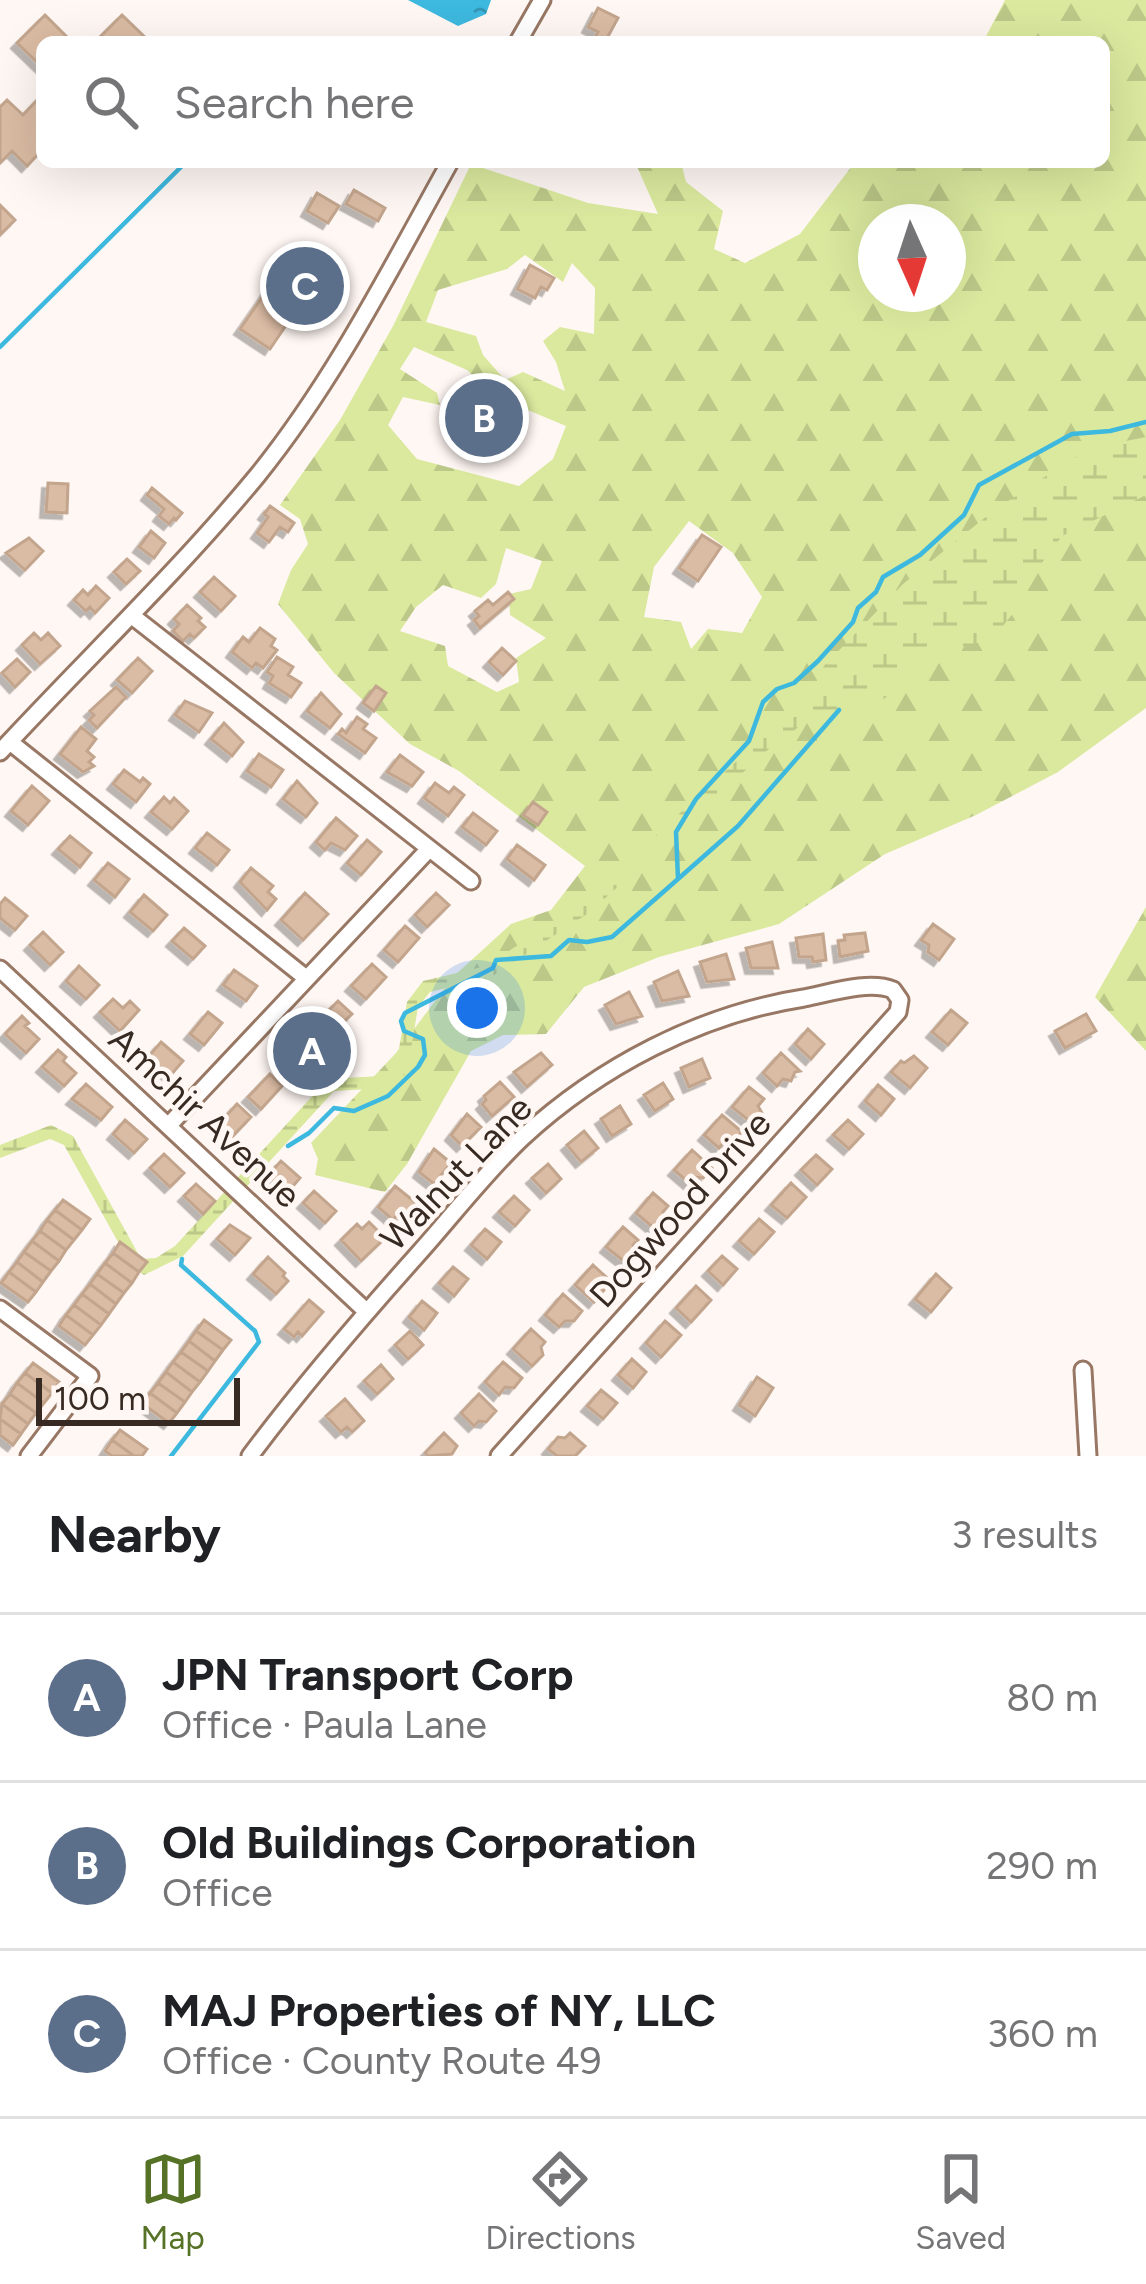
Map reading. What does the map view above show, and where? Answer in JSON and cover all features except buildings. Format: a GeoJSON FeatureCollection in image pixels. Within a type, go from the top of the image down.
{"type":"FeatureCollection","features":[{"type":"Feature","properties":{"kind":"street"},"geometry":{"type":"LineString","coordinates":[[521,36],[542,0]]}},
{"type":"Feature","properties":{"kind":"street"},"geometry":{"type":"LineString","coordinates":[[306,978],[5,747],[259,473],[323,381],[447,168]]}},
{"type":"Feature","properties":{"kind":"street"},"geometry":{"type":"LineString","coordinates":[[131,615],[471,880]]}},
{"type":"Feature","properties":{"kind":"street"},"geometry":{"type":"LineString","coordinates":[[170,1124],[429,849]]}},
{"type":"Feature","properties":{"kind":"street","name":"Amchir Avenue"},"geometry":{"type":"LineString","coordinates":[[0,969],[367,1312]]}},
{"type":"Feature","properties":{"kind":"street","name":"Walnut Lane"},"geometry":{"type":"LineString","coordinates":[[250,1456],[314,1371],[521,1139],[584,1088],[703,1026],[773,1004],[882,986],[893,990],[899,1000]]}},
{"type":"Feature","properties":{"kind":"street","name":"Dogwood Drive"},"geometry":{"type":"LineString","coordinates":[[499,1456],[898,1012],[899,1000]]}},
{"type":"Feature","properties":{"kind":"street"},"geometry":{"type":"LineString","coordinates":[[0,1310],[90,1376],[29,1456]]}},
{"type":"Feature","properties":{"kind":"street"},"geometry":{"type":"LineString","coordinates":[[1083,1370],[1088,1456]]}},
{"type":"Feature","properties":{"kind":"green space"},"geometry":{"type":"Polygon","coordinates":[[[1005,0],[1146,0],[1146,708],[1058,772],[976,815],[885,854],[779,924],[659,957],[584,987],[546,1034],[503,1035],[471,1051],[407,1164],[385,1192],[315,1175],[318,1159],[311,1143],[396,1053],[454,976],[511,924],[551,910],[585,866],[459,771],[410,744],[334,673],[278,604],[308,544],[300,519],[280,505],[340,420],[393,326],[469,168],[483,168],[588,203],[658,214],[638,168],[682,168],[686,182],[723,211],[714,249],[745,263],[800,234],[850,168],[1110,168],[1110,36],[986,36],[1005,0]],[[525,255],[507,269],[438,290],[426,322],[476,336],[483,355],[505,380],[523,372],[565,391],[543,341],[560,327],[594,334],[595,288],[572,263],[563,282],[525,255]],[[414,347],[400,369],[437,393],[440,405],[403,397],[388,425],[417,459],[519,486],[553,459],[566,426],[494,396],[467,370],[414,347]],[[689,521],[654,567],[644,617],[681,622],[691,649],[708,629],[742,633],[762,597],[733,553],[689,521]],[[506,548],[496,584],[481,598],[443,585],[416,607],[400,631],[445,646],[448,666],[497,692],[519,682],[516,658],[546,638],[510,615],[509,594],[531,589],[542,561],[506,548]]]}},
{"type":"Feature","properties":{"kind":"green space"},"geometry":{"type":"Polygon","coordinates":[[[1146,437],[1146,495],[1062,536],[1002,627],[923,665],[877,705],[821,719],[806,717],[807,721],[771,747],[590,912],[491,977],[430,992],[418,1007],[407,1073],[385,1088],[334,1091],[183,1256],[144,1275],[132,1267],[64,1145],[50,1139],[0,1158],[0,1145],[51,1125],[73,1136],[141,1259],[156,1258],[175,1246],[328,1079],[380,1076],[396,1066],[407,1002],[423,981],[486,966],[583,902],[763,737],[804,710],[824,666],[903,584],[993,511],[1072,459],[1097,447],[1146,437]]]}},
{"type":"Feature","properties":{"kind":"green space"},"geometry":{"type":"Polygon","coordinates":[[[1146,907],[1146,1051],[1095,997],[1146,907]]]}},
{"type":"Feature","properties":{"kind":"water"},"geometry":{"type":"Polygon","coordinates":[[[408,0],[491,0],[486,14],[458,26],[408,0]]]}},
{"type":"Feature","properties":{"kind":"waterway"},"geometry":{"type":"LineString","coordinates":[[0,347],[180,168]]}},
{"type":"Feature","properties":{"kind":"waterway"},"geometry":{"type":"LineString","coordinates":[[288,1146],[334,1108],[354,1111],[388,1096],[418,1067],[425,1055],[423,1039],[404,1031],[405,1013],[493,968],[496,960],[551,956],[569,940],[612,937],[678,879],[676,832],[696,799],[749,741],[763,702],[818,661],[853,622],[858,608],[876,592],[883,577],[920,555],[964,515],[979,485],[1072,434],[1146,422]]}},
{"type":"Feature","properties":{"kind":"waterway"},"geometry":{"type":"LineString","coordinates":[[678,879],[738,826],[839,710]]}},
{"type":"Feature","properties":{"kind":"waterway"},"geometry":{"type":"LineString","coordinates":[[171,1456],[259,1342],[255,1331],[181,1265],[182,1259]]}},
{"type":"Feature","properties":{"kind":"place","name":"MAJ Properties of NY, LLC"},"geometry":{"type":"Point","coordinates":[305,286]}},
{"type":"Feature","properties":{"kind":"place","name":"Old Buildings Corporation"},"geometry":{"type":"Point","coordinates":[484,418]}},
{"type":"Feature","properties":{"kind":"place","name":"JPN Transport Corp"},"geometry":{"type":"Point","coordinates":[312,1051]}}]}
